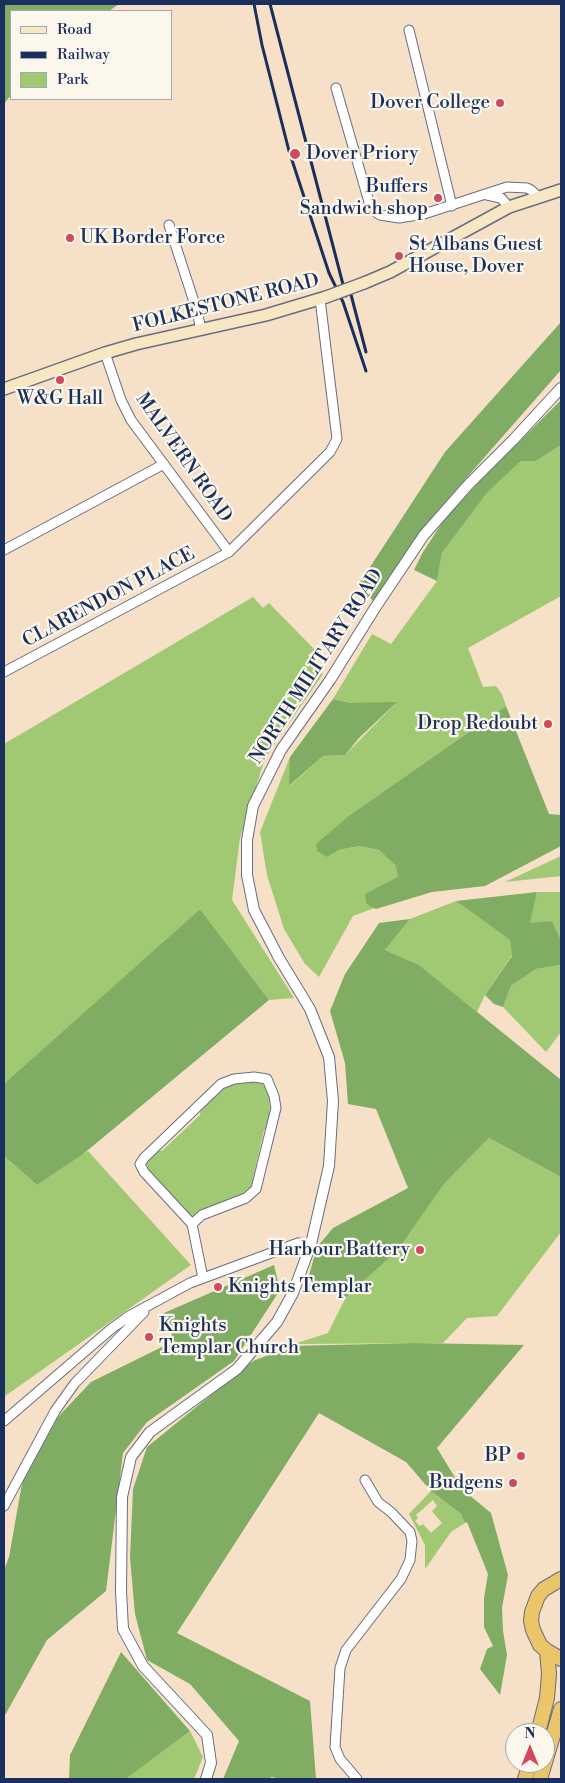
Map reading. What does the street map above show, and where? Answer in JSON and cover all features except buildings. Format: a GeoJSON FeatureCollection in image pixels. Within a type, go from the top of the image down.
{"type":"FeatureCollection","features":[{"type":"Feature","properties":{"kind":"highway"},"geometry":{"type":"LineString","coordinates":[[559,1577],[538,1596],[532,1612],[533,1630],[540,1645],[561,1658]]}},
{"type":"Feature","properties":{"kind":"highway"},"geometry":{"type":"LineString","coordinates":[[541,1723],[547,1698],[550,1674],[547,1651]]}},
{"type":"Feature","properties":{"kind":"highway"},"geometry":{"type":"LineString","coordinates":[[540,1779],[561,1709]]}},
{"type":"Feature","properties":{"kind":"main road","name":"FOLKESTONE ROAD"},"geometry":{"type":"LineString","coordinates":[[4,390],[105,353],[136,344],[266,315],[323,298],[390,272],[509,207],[561,190]]}},
{"type":"Feature","properties":{"kind":"street"},"geometry":{"type":"LineString","coordinates":[[409,30],[452,206]]}},
{"type":"Feature","properties":{"kind":"street"},"geometry":{"type":"LineString","coordinates":[[336,88],[369,202],[374,211],[386,217],[399,218],[424,214],[507,188],[519,187],[531,190],[538,197]]}},
{"type":"Feature","properties":{"kind":"street"},"geometry":{"type":"LineString","coordinates":[[486,195],[504,200],[509,207]]}},
{"type":"Feature","properties":{"kind":"street"},"geometry":{"type":"LineString","coordinates":[[168,225],[197,311],[201,330]]}},
{"type":"Feature","properties":{"kind":"street","name":"CLARENDON PLACE"},"geometry":{"type":"LineString","coordinates":[[4,672],[229,552],[330,452],[337,439],[323,298]]}},
{"type":"Feature","properties":{"kind":"street","name":"MALVERN ROAD"},"geometry":{"type":"LineString","coordinates":[[105,353],[121,400],[131,420],[229,552]]}},
{"type":"Feature","properties":{"kind":"street","name":"NORTH MILITARY ROAD"},"geometry":{"type":"LineString","coordinates":[[206,1779],[211,1762],[207,1735],[143,1666],[123,1629],[120,1591],[122,1497],[131,1457],[150,1432],[237,1369],[277,1322],[292,1293],[311,1244],[329,1166],[333,1101],[329,1057],[310,1009],[279,958],[254,910],[247,875],[247,840],[253,806],[281,750],[330,680],[424,535],[468,485],[561,388]]}},
{"type":"Feature","properties":{"kind":"street"},"geometry":{"type":"LineString","coordinates":[[4,550],[164,464]]}},
{"type":"Feature","properties":{"kind":"street"},"geometry":{"type":"LineString","coordinates":[[192,1224],[202,1215],[246,1198],[256,1189],[276,1108],[274,1096],[267,1079],[254,1077],[234,1079],[221,1084],[140,1164],[144,1172],[192,1224],[203,1278]]}},
{"type":"Feature","properties":{"kind":"street"},"geometry":{"type":"LineString","coordinates":[[4,1421],[128,1316],[190,1283],[298,1243],[311,1244]]}},
{"type":"Feature","properties":{"kind":"street"},"geometry":{"type":"LineString","coordinates":[[4,1506],[55,1410],[75,1383],[149,1306]]}},
{"type":"Feature","properties":{"kind":"street"},"geometry":{"type":"LineString","coordinates":[[357,1779],[340,1759],[335,1747],[340,1668],[346,1650],[402,1579],[410,1560],[412,1541],[410,1532],[391,1512],[378,1502],[365,1480]]}},
{"type":"Feature","properties":{"kind":"green space"},"geometry":{"type":"Polygon","coordinates":[[[4,4],[119,4],[110,10],[10,10],[10,96],[4,104],[4,4]]]}},
{"type":"Feature","properties":{"kind":"green space"},"geometry":{"type":"Polygon","coordinates":[[[561,322],[561,370],[426,524],[373,601],[359,584],[445,452],[561,322]]]}},
{"type":"Feature","properties":{"kind":"green space"},"geometry":{"type":"Polygon","coordinates":[[[561,400],[561,445],[536,461],[521,461],[487,493],[442,553],[437,581],[414,570],[423,552],[444,520],[561,400]]]}},
{"type":"Feature","properties":{"kind":"green space"},"geometry":{"type":"Polygon","coordinates":[[[561,445],[561,596],[468,648],[483,687],[496,686],[502,694],[506,706],[350,815],[327,857],[339,850],[359,846],[379,850],[396,866],[407,896],[353,916],[319,977],[305,964],[284,929],[267,875],[260,832],[290,757],[290,786],[323,756],[345,755],[396,703],[351,703],[333,699],[372,634],[391,644],[437,581],[442,553],[487,493],[521,461],[536,461],[561,445]]]}},
{"type":"Feature","properties":{"kind":"green space"},"geometry":{"type":"Polygon","coordinates":[[[253,597],[263,608],[269,603],[315,650],[308,655],[323,674],[265,758],[240,838],[232,900],[294,998],[269,1000],[200,909],[5,1084],[4,744],[253,597]]]}},
{"type":"Feature","properties":{"kind":"green space"},"geometry":{"type":"Polygon","coordinates":[[[333,699],[351,703],[397,702],[359,738],[345,755],[323,756],[289,786],[290,757],[333,699]]]}},
{"type":"Feature","properties":{"kind":"green space"},"geometry":{"type":"Polygon","coordinates":[[[506,706],[549,814],[561,815],[561,846],[485,886],[432,892],[376,909],[371,907],[366,903],[365,894],[398,877],[396,866],[379,850],[359,846],[339,850],[327,857],[317,851],[316,844],[350,815],[506,706]]]}},
{"type":"Feature","properties":{"kind":"green space"},"geometry":{"type":"Polygon","coordinates":[[[561,856],[561,876],[505,882],[561,856]]]}},
{"type":"Feature","properties":{"kind":"green space"},"geometry":{"type":"Polygon","coordinates":[[[537,892],[561,892],[561,940],[552,921],[529,925],[537,892]]]}},
{"type":"Feature","properties":{"kind":"green space"},"geometry":{"type":"Polygon","coordinates":[[[537,892],[530,923],[552,921],[561,940],[560,965],[536,969],[511,986],[503,1007],[494,1004],[485,995],[512,956],[510,940],[456,901],[537,892]]]}},
{"type":"Feature","properties":{"kind":"green space"},"geometry":{"type":"Polygon","coordinates":[[[456,901],[510,940],[512,955],[485,995],[477,1012],[419,965],[385,950],[410,919],[456,901]]]}},
{"type":"Feature","properties":{"kind":"green space"},"geometry":{"type":"Polygon","coordinates":[[[200,909],[269,1000],[82,1155],[37,1185],[4,1156],[4,1084],[200,909]]]}},
{"type":"Feature","properties":{"kind":"green space"},"geometry":{"type":"Polygon","coordinates":[[[410,919],[385,950],[419,965],[560,1079],[561,1177],[489,1138],[444,1184],[398,1250],[346,1297],[306,1286],[317,1247],[333,1228],[408,1188],[376,1109],[348,1104],[345,1063],[330,1011],[345,974],[379,923],[410,919]]]}},
{"type":"Feature","properties":{"kind":"green space"},"geometry":{"type":"Polygon","coordinates":[[[561,949],[561,1032],[546,1052],[503,1007],[511,986],[536,969],[560,965],[561,949]]]}},
{"type":"Feature","properties":{"kind":"green space"},"geometry":{"type":"Polygon","coordinates":[[[235,1082],[263,1084],[268,1093],[270,1108],[269,1127],[264,1130],[253,1178],[256,1188],[195,1220],[149,1172],[148,1158],[157,1150],[162,1151],[200,1115],[201,1108],[223,1087],[235,1082]]]}},
{"type":"Feature","properties":{"kind":"green space"},"geometry":{"type":"Polygon","coordinates":[[[489,1138],[561,1177],[561,1232],[497,1316],[467,1318],[443,1343],[294,1344],[328,1333],[346,1297],[398,1250],[444,1184],[489,1138]]]}},
{"type":"Feature","properties":{"kind":"green space"},"geometry":{"type":"Polygon","coordinates":[[[88,1151],[191,1265],[5,1396],[4,1156],[37,1185],[88,1151]]]}},
{"type":"Feature","properties":{"kind":"green space"},"geometry":{"type":"Polygon","coordinates":[[[274,1265],[280,1290],[234,1361],[147,1422],[123,1453],[106,1591],[47,1640],[4,1717],[4,1570],[9,1557],[23,1478],[57,1418],[91,1382],[174,1341],[164,1313],[274,1265]]]}},
{"type":"Feature","properties":{"kind":"green space"},"geometry":{"type":"Polygon","coordinates":[[[414,1343],[524,1345],[437,1448],[462,1489],[491,1513],[508,1575],[502,1608],[507,1655],[500,1695],[480,1669],[487,1649],[493,1646],[484,1627],[484,1598],[488,1574],[467,1522],[465,1523],[461,1514],[431,1491],[406,1462],[319,1413],[177,1633],[310,1701],[316,1779],[281,1779],[271,1777],[270,1779],[223,1779],[239,1741],[190,1684],[147,1660],[135,1614],[130,1558],[133,1489],[147,1447],[253,1361],[292,1346],[414,1343]]]}},
{"type":"Feature","properties":{"kind":"green space"},"geometry":{"type":"Polygon","coordinates":[[[431,1491],[461,1514],[465,1523],[451,1532],[425,1569],[425,1545],[409,1514],[431,1491]],[[433,1500],[416,1515],[418,1518],[415,1521],[420,1526],[423,1524],[431,1533],[442,1523],[432,1511],[437,1506],[433,1500]]]}},
{"type":"Feature","properties":{"kind":"green space"},"geometry":{"type":"Polygon","coordinates":[[[121,1652],[190,1731],[126,1779],[69,1779],[70,1755],[121,1652]]]}},
{"type":"Feature","properties":{"kind":"green space"},"geometry":{"type":"Polygon","coordinates":[[[190,1731],[203,1757],[194,1779],[126,1779],[190,1731]]]}},
{"type":"Feature","properties":{"kind":"railway"},"geometry":{"type":"LineString","coordinates":[[254,4],[262,45],[289,151],[329,273],[343,302],[366,371]]}},
{"type":"Feature","properties":{"kind":"railway"},"geometry":{"type":"LineString","coordinates":[[270,4],[346,296]]}},
{"type":"Feature","properties":{"kind":"railway"},"geometry":{"type":"LineString","coordinates":[[349,287],[366,352]]}},
{"type":"Feature","properties":{"kind":"place","name":"Dover College"},"geometry":{"type":"Point","coordinates":[500,103]}},
{"type":"Feature","properties":{"kind":"place","name":"Dover Priory"},"geometry":{"type":"Point","coordinates":[295,154]}},
{"type":"Feature","properties":{"kind":"place","name":"Buffers Sandwich shop"},"geometry":{"type":"Point","coordinates":[438,198]}},
{"type":"Feature","properties":{"kind":"place","name":"UK Border Force"},"geometry":{"type":"Point","coordinates":[70,238]}},
{"type":"Feature","properties":{"kind":"place","name":"St Albans Guest House, Dover"},"geometry":{"type":"Point","coordinates":[399,256]}},
{"type":"Feature","properties":{"kind":"place","name":"W&G Hall"},"geometry":{"type":"Point","coordinates":[60,380]}},
{"type":"Feature","properties":{"kind":"place","name":"Drop Redoubt"},"geometry":{"type":"Point","coordinates":[548,724]}},
{"type":"Feature","properties":{"kind":"place","name":"Harbour Battery"},"geometry":{"type":"Point","coordinates":[420,1250]}},
{"type":"Feature","properties":{"kind":"place","name":"Knights Templar"},"geometry":{"type":"Point","coordinates":[218,1287]}},
{"type":"Feature","properties":{"kind":"place","name":"Knights Templar Church"},"geometry":{"type":"Point","coordinates":[149,1337]}},
{"type":"Feature","properties":{"kind":"place","name":"BP"},"geometry":{"type":"Point","coordinates":[521,1456]}},
{"type":"Feature","properties":{"kind":"place","name":"Budgens"},"geometry":{"type":"Point","coordinates":[513,1483]}}]}
